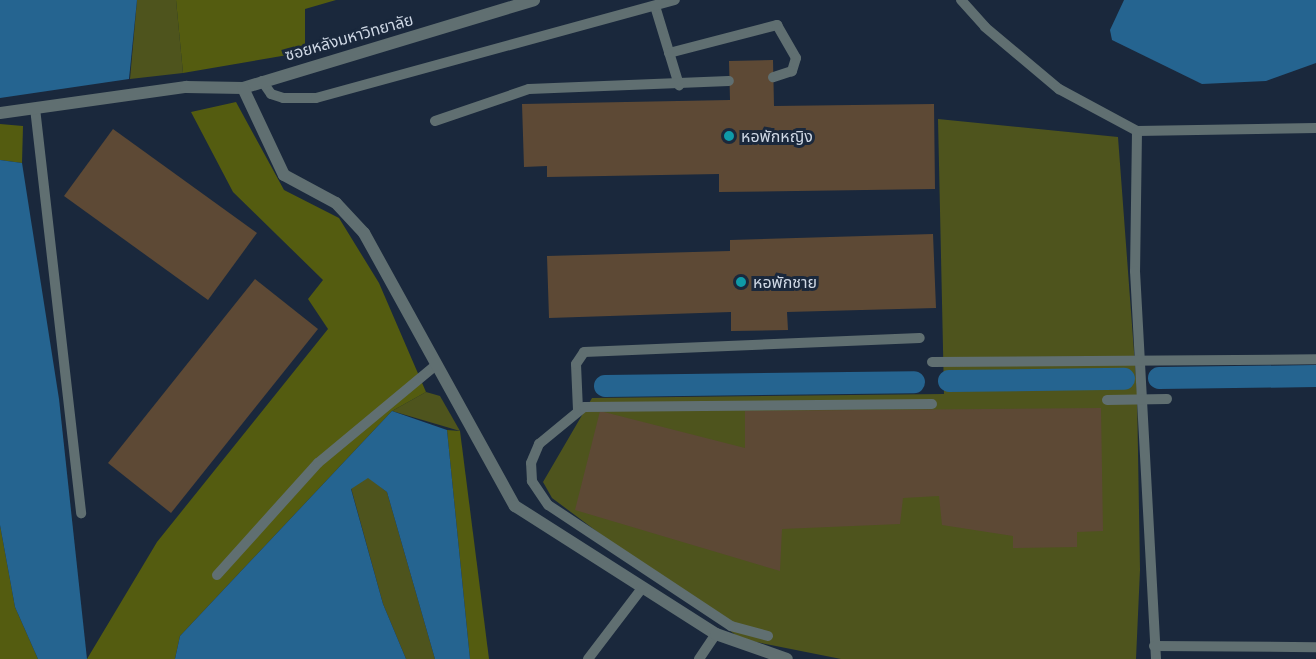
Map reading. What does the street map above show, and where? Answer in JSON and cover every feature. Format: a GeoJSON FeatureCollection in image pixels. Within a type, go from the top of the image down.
{"type":"FeatureCollection","features":[{"type":"Feature","properties":{"kind":"street","name":"ซอยหลังมหาวิทยาลัย"},"geometry":{"type":"LineString","coordinates":[[243,88],[534,0]]}},
{"type":"Feature","properties":{"kind":"street"},"geometry":{"type":"LineString","coordinates":[[0,113],[186,87],[229,84],[243,88],[278,167],[350,215],[515,506],[716,634],[787,659]]}},
{"type":"Feature","properties":{"kind":"lane"},"geometry":{"type":"LineString","coordinates":[[262,81],[271,94],[283,98],[316,98],[675,0]]}},
{"type":"Feature","properties":{"kind":"lane"},"geometry":{"type":"LineString","coordinates":[[961,0],[986,27],[1059,89],[1137,131],[1316,128]]}},
{"type":"Feature","properties":{"kind":"lane"},"geometry":{"type":"LineString","coordinates":[[655,6],[679,85]]}},
{"type":"Feature","properties":{"kind":"lane"},"geometry":{"type":"LineString","coordinates":[[669,53],[777,25],[796,58],[792,71],[773,77]]}},
{"type":"Feature","properties":{"kind":"lane"},"geometry":{"type":"LineString","coordinates":[[435,121],[530,89],[679,85],[729,81]]}},
{"type":"Feature","properties":{"kind":"lane"},"geometry":{"type":"LineString","coordinates":[[35,108],[81,513]]}},
{"type":"Feature","properties":{"kind":"lane"},"geometry":{"type":"LineString","coordinates":[[1137,131],[1136,271],[1156,659]]}},
{"type":"Feature","properties":{"kind":"lane"},"geometry":{"type":"LineString","coordinates":[[578,410],[576,364],[584,352],[920,338]]}},
{"type":"Feature","properties":{"kind":"lane"},"geometry":{"type":"LineString","coordinates":[[932,362],[1141,363],[1316,358]]}},
{"type":"Feature","properties":{"kind":"lane"},"geometry":{"type":"LineString","coordinates":[[217,575],[318,463],[435,366]]}},
{"type":"Feature","properties":{"kind":"lane"},"geometry":{"type":"LineString","coordinates":[[1107,400],[1167,399]]}},
{"type":"Feature","properties":{"kind":"lane"},"geometry":{"type":"LineString","coordinates":[[768,636],[731,626],[548,505],[537,493],[531,471],[539,444],[578,410],[602,405],[932,404]]}},
{"type":"Feature","properties":{"kind":"lane"},"geometry":{"type":"LineString","coordinates":[[588,659],[642,588]]}},
{"type":"Feature","properties":{"kind":"lane"},"geometry":{"type":"LineString","coordinates":[[699,659],[716,634]]}},
{"type":"Feature","properties":{"kind":"lane"},"geometry":{"type":"LineString","coordinates":[[1154,646],[1316,648]]}},
{"type":"Feature","properties":{"kind":"green space"},"geometry":{"type":"Polygon","coordinates":[[[137,0],[176,0],[183,73],[130,79],[137,0]]]}},
{"type":"Feature","properties":{"kind":"green space"},"geometry":{"type":"Polygon","coordinates":[[[176,0],[336,0],[305,9],[305,52],[183,73],[176,0]]]}},
{"type":"Feature","properties":{"kind":"green space"},"geometry":{"type":"Polygon","coordinates":[[[236,102],[284,190],[339,218],[379,283],[426,392],[392,411],[180,636],[175,659],[87,659],[157,542],[328,329],[308,299],[323,280],[233,192],[191,112],[236,102]]]}},
{"type":"Feature","properties":{"kind":"green space"},"geometry":{"type":"Polygon","coordinates":[[[938,119],[1118,137],[1137,392],[1140,570],[1136,659],[841,659],[741,639],[552,498],[543,482],[592,398],[944,394],[938,119]]]}},
{"type":"Feature","properties":{"kind":"green space"},"geometry":{"type":"Polygon","coordinates":[[[0,124],[23,126],[22,163],[0,160],[0,124]]]}},
{"type":"Feature","properties":{"kind":"green space"},"geometry":{"type":"Polygon","coordinates":[[[426,392],[440,396],[460,431],[392,411],[426,392]]]}},
{"type":"Feature","properties":{"kind":"green space"},"geometry":{"type":"Polygon","coordinates":[[[447,430],[460,431],[489,659],[470,659],[447,430]]]}},
{"type":"Feature","properties":{"kind":"green space"},"geometry":{"type":"Polygon","coordinates":[[[368,477],[387,492],[435,659],[406,659],[383,604],[351,488],[368,477]]]}},
{"type":"Feature","properties":{"kind":"green space"},"geometry":{"type":"Polygon","coordinates":[[[0,525],[15,607],[38,659],[0,659],[0,525]]]}},
{"type":"Feature","properties":{"kind":"water"},"geometry":{"type":"Polygon","coordinates":[[[0,0],[137,0],[129,79],[0,98],[0,0]]]}},
{"type":"Feature","properties":{"kind":"water"},"geometry":{"type":"Polygon","coordinates":[[[1124,0],[1316,0],[1316,63],[1266,81],[1202,84],[1112,40],[1110,30],[1124,0]]]}},
{"type":"Feature","properties":{"kind":"water"},"geometry":{"type":"Polygon","coordinates":[[[0,160],[22,163],[59,399],[87,659],[38,659],[15,607],[0,525],[0,160]]]}},
{"type":"Feature","properties":{"kind":"water"},"geometry":{"type":"Polygon","coordinates":[[[392,411],[447,430],[470,659],[435,659],[387,492],[368,478],[351,489],[383,604],[406,659],[175,659],[180,636],[392,411]]]}},
{"type":"Feature","properties":{"kind":"building","name":"หอพักหญิง"},"geometry":{"type":"Polygon","coordinates":[[[773,60],[774,106],[934,104],[935,189],[719,192],[719,174],[547,177],[547,166],[524,167],[522,104],[730,100],[729,61],[773,60]]]}},
{"type":"Feature","properties":{"kind":"building"},"geometry":{"type":"Polygon","coordinates":[[[113,129],[257,233],[208,300],[64,196],[113,129]]]}},
{"type":"Feature","properties":{"kind":"building","name":"หอพักชาย"},"geometry":{"type":"Polygon","coordinates":[[[933,234],[936,308],[787,312],[788,330],[731,331],[731,312],[549,318],[547,256],[730,251],[730,240],[933,234]]]}},
{"type":"Feature","properties":{"kind":"building"},"geometry":{"type":"Polygon","coordinates":[[[255,279],[318,329],[171,513],[108,463],[255,279]]]}},
{"type":"Feature","properties":{"kind":"building"},"geometry":{"type":"Polygon","coordinates":[[[1101,408],[1103,531],[1077,532],[1077,547],[1013,548],[1013,536],[942,525],[939,496],[903,498],[900,524],[782,529],[780,571],[575,510],[600,411],[745,448],[745,411],[1101,408]]]}},
{"type":"Feature","properties":{"kind":"waterway"},"geometry":{"type":"LineString","coordinates":[[1159,378],[1316,376]]}},
{"type":"Feature","properties":{"kind":"waterway"},"geometry":{"type":"LineString","coordinates":[[949,381],[1124,379]]}},
{"type":"Feature","properties":{"kind":"waterway"},"geometry":{"type":"LineString","coordinates":[[605,386],[914,382]]}},
{"type":"Feature","properties":{"kind":"place","name":"หอพักหญิง"},"geometry":{"type":"Point","coordinates":[729,136]}},
{"type":"Feature","properties":{"kind":"place","name":"หอพักชาย"},"geometry":{"type":"Point","coordinates":[741,282]}}]}
